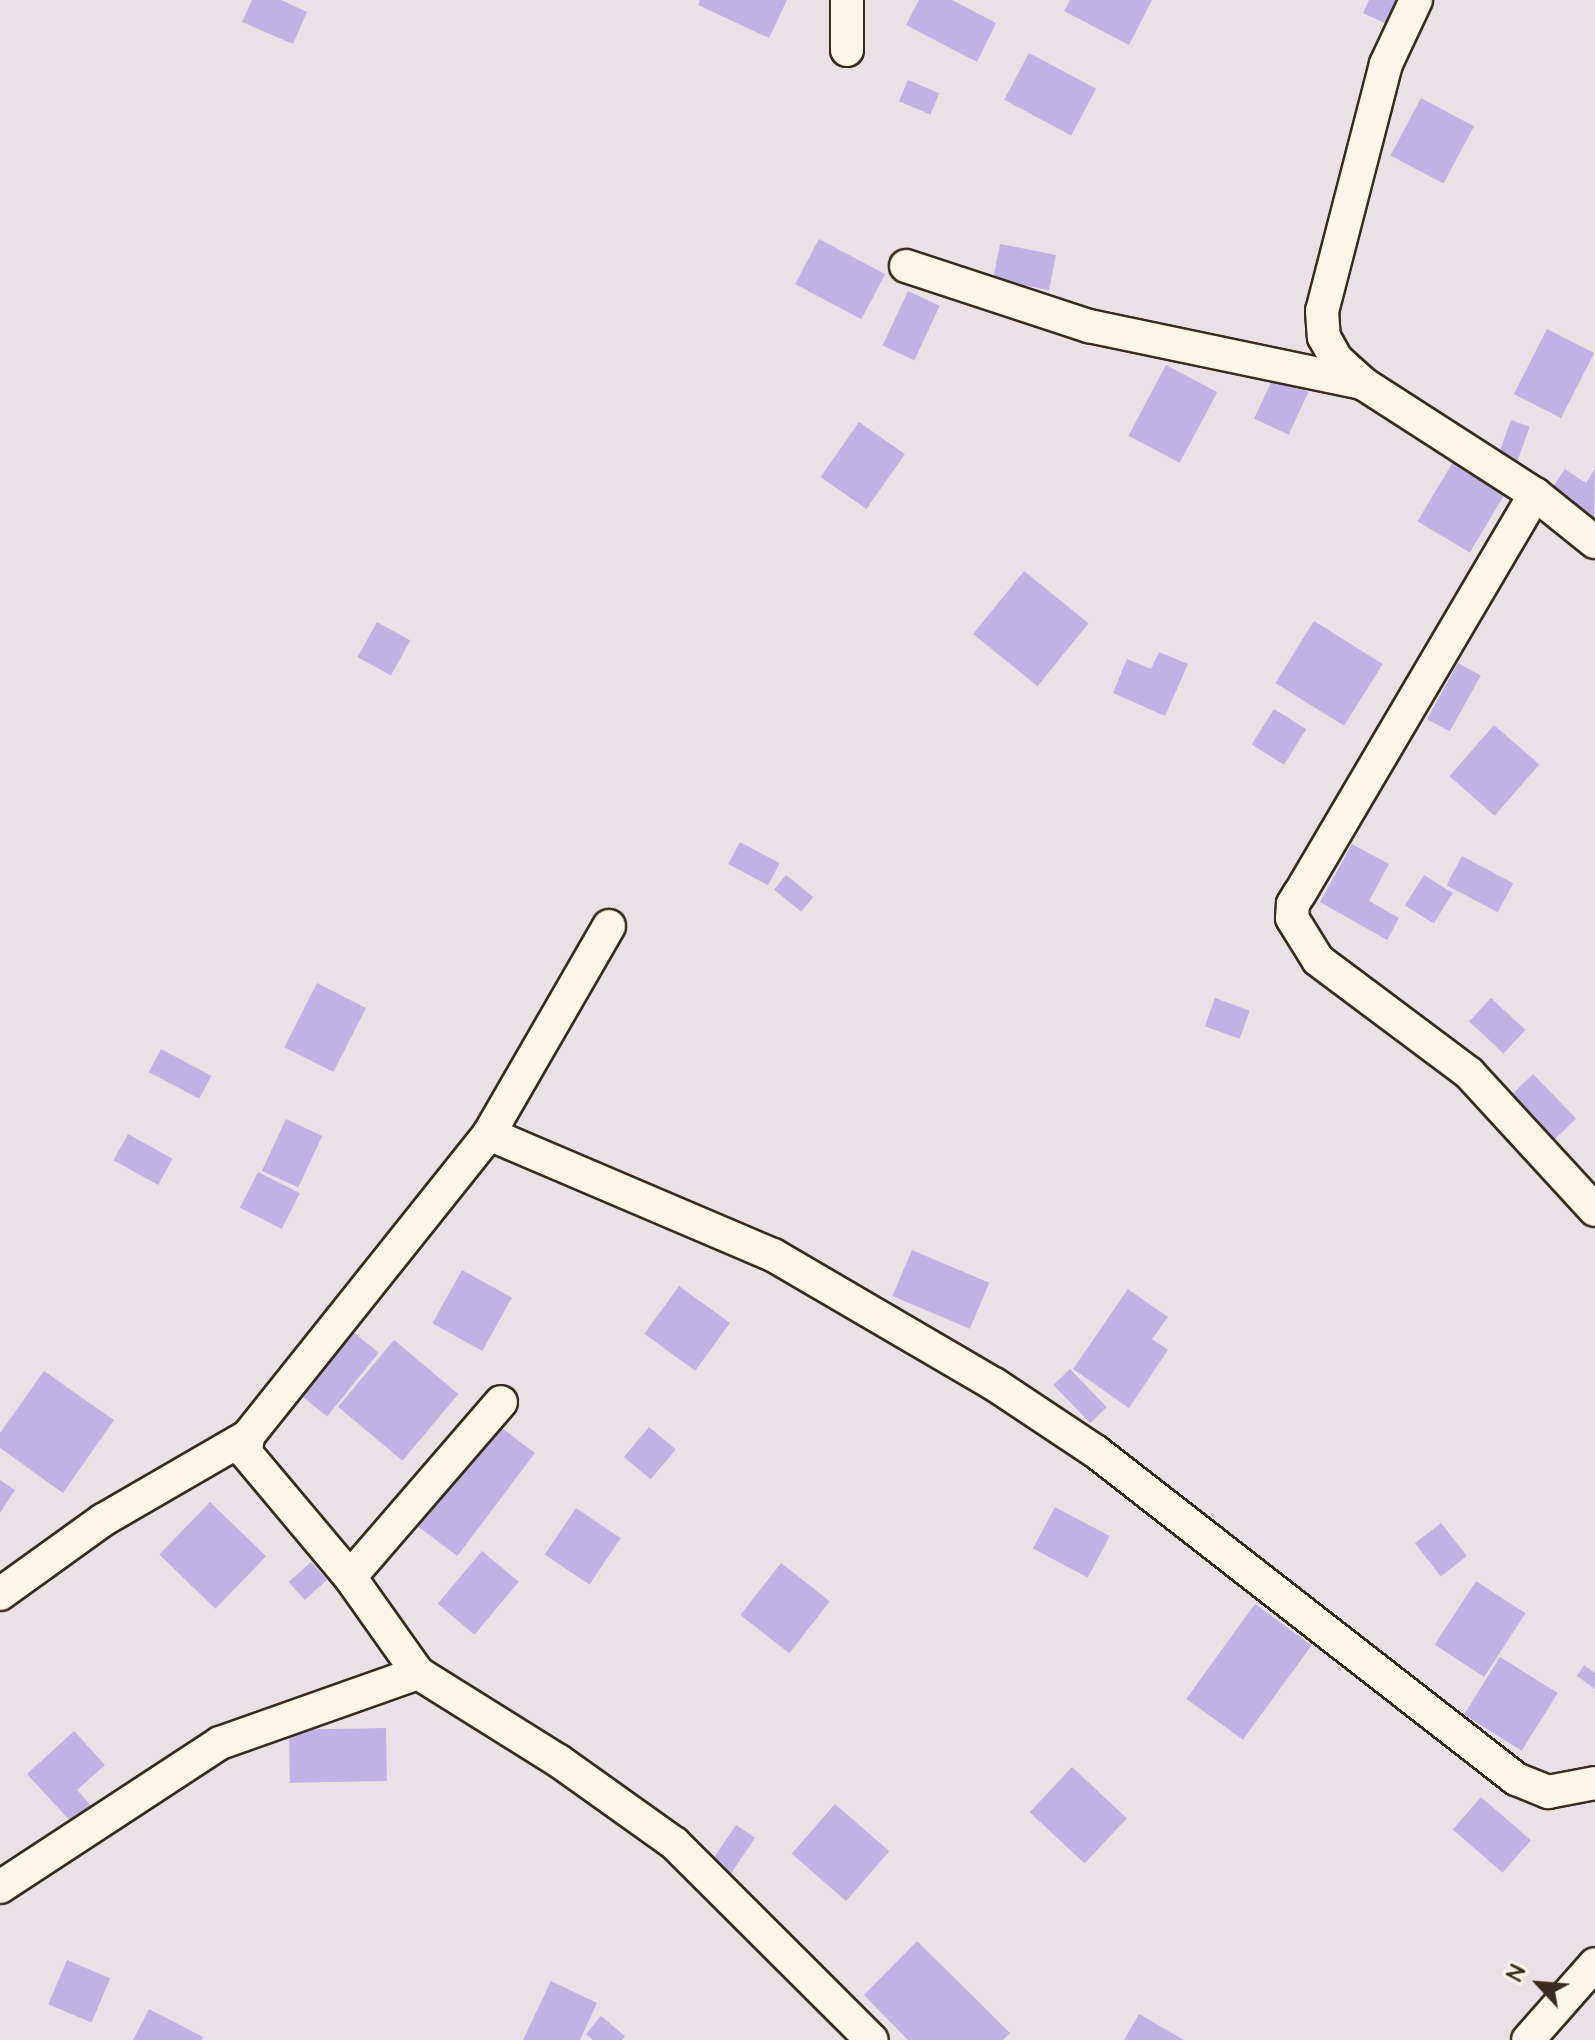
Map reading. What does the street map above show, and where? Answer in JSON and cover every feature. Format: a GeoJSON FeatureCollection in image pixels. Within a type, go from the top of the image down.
{"type":"FeatureCollection","features":[{"type":"Feature","properties":{"kind":"street"},"geometry":{"type":"LineString","coordinates":[[847,0],[847,50]]}},
{"type":"Feature","properties":{"kind":"street"},"geometry":{"type":"LineString","coordinates":[[1416,0],[1386,64],[1322,311],[1324,337],[1336,359],[1364,384],[1535,494],[1595,542]]}},
{"type":"Feature","properties":{"kind":"street"},"geometry":{"type":"LineString","coordinates":[[906,266],[1089,326],[1364,384]]}},
{"type":"Feature","properties":{"kind":"street"},"geometry":{"type":"LineString","coordinates":[[1535,494],[1293,904],[1292,918],[1318,960],[1469,1073],[1595,1210]]}},
{"type":"Feature","properties":{"kind":"street"},"geometry":{"type":"LineString","coordinates":[[609,926],[489,1134],[248,1436],[244,1446],[248,1458],[350,1577],[418,1673],[559,1761],[674,1843],[872,2040]]}},
{"type":"Feature","properties":{"kind":"street"},"geometry":{"type":"LineString","coordinates":[[489,1134],[773,1255],[994,1384],[1095,1451],[1516,1779],[1548,1792],[1595,1783]]}},
{"type":"Feature","properties":{"kind":"street"},"geometry":{"type":"LineString","coordinates":[[350,1577],[501,1402]]}},
{"type":"Feature","properties":{"kind":"street"},"geometry":{"type":"LineString","coordinates":[[0,1594],[103,1520],[248,1436]]}},
{"type":"Feature","properties":{"kind":"street"},"geometry":{"type":"LineString","coordinates":[[0,1887],[220,1743],[418,1673]]}},
{"type":"Feature","properties":{"kind":"street"},"geometry":{"type":"LineString","coordinates":[[1528,2040],[1595,1964]]}},
{"type":"Feature","properties":{"kind":"building"},"geometry":{"type":"Polygon","coordinates":[[[252,0],[281,0],[307,12],[293,44],[242,22],[252,0]]]}},
{"type":"Feature","properties":{"kind":"building"},"geometry":{"type":"Polygon","coordinates":[[[700,0],[787,0],[769,38],[698,5],[700,0]]]}},
{"type":"Feature","properties":{"kind":"building"},"geometry":{"type":"Polygon","coordinates":[[[919,0],[952,0],[996,23],[977,62],[906,25],[919,0]]]}},
{"type":"Feature","properties":{"kind":"building"},"geometry":{"type":"Polygon","coordinates":[[[1070,0],[1152,0],[1129,45],[1064,11],[1070,0]]]}},
{"type":"Feature","properties":{"kind":"building"},"geometry":{"type":"Polygon","coordinates":[[[1369,0],[1401,0],[1389,25],[1363,13],[1369,0]]]}},
{"type":"Feature","properties":{"kind":"building"},"geometry":{"type":"Polygon","coordinates":[[[1029,53],[1096,89],[1071,135],[1004,100],[1029,53]]]}},
{"type":"Feature","properties":{"kind":"building"},"geometry":{"type":"Polygon","coordinates":[[[908,80],[939,93],[930,114],[899,101],[908,80]]]}},
{"type":"Feature","properties":{"kind":"building"},"geometry":{"type":"Polygon","coordinates":[[[1421,98],[1474,126],[1443,184],[1390,155],[1421,98]]]}},
{"type":"Feature","properties":{"kind":"building"},"geometry":{"type":"Polygon","coordinates":[[[819,239],[885,274],[861,319],[795,284],[819,239]]]}},
{"type":"Feature","properties":{"kind":"building"},"geometry":{"type":"Polygon","coordinates":[[[1000,244],[1056,255],[1049,290],[993,279],[1000,244]]]}},
{"type":"Feature","properties":{"kind":"building"},"geometry":{"type":"Polygon","coordinates":[[[908,291],[940,306],[914,360],[883,345],[908,291]]]}},
{"type":"Feature","properties":{"kind":"building"},"geometry":{"type":"Polygon","coordinates":[[[1547,329],[1594,353],[1561,418],[1514,394],[1547,329]]]}},
{"type":"Feature","properties":{"kind":"building"},"geometry":{"type":"Polygon","coordinates":[[[1166,365],[1217,392],[1180,463],[1128,436],[1166,365]]]}},
{"type":"Feature","properties":{"kind":"building"},"geometry":{"type":"Polygon","coordinates":[[[1274,376],[1308,392],[1289,435],[1254,419],[1274,376]]]}},
{"type":"Feature","properties":{"kind":"building"},"geometry":{"type":"Polygon","coordinates":[[[1511,420],[1530,427],[1516,464],[1497,458],[1511,420]]]}},
{"type":"Feature","properties":{"kind":"building"},"geometry":{"type":"Polygon","coordinates":[[[859,422],[905,454],[866,509],[821,477],[859,422]]]}},
{"type":"Feature","properties":{"kind":"building"},"geometry":{"type":"Polygon","coordinates":[[[1453,462],[1505,493],[1470,553],[1417,521],[1453,462]]]}},
{"type":"Feature","properties":{"kind":"building"},"geometry":{"type":"Polygon","coordinates":[[[1565,469],[1586,483],[1595,469],[1594,522],[1549,493],[1565,469]]]}},
{"type":"Feature","properties":{"kind":"building"},"geometry":{"type":"Polygon","coordinates":[[[1024,571],[1089,623],[1038,686],[973,634],[1024,571]]]}},
{"type":"Feature","properties":{"kind":"building"},"geometry":{"type":"Polygon","coordinates":[[[1314,621],[1383,664],[1344,726],[1275,683],[1314,621]]]}},
{"type":"Feature","properties":{"kind":"building"},"geometry":{"type":"Polygon","coordinates":[[[377,622],[410,640],[391,675],[358,657],[377,622]]]}},
{"type":"Feature","properties":{"kind":"building"},"geometry":{"type":"Polygon","coordinates":[[[1159,652],[1188,664],[1165,716],[1113,693],[1127,659],[1151,669],[1159,652]]]}},
{"type":"Feature","properties":{"kind":"building"},"geometry":{"type":"Polygon","coordinates":[[[1458,663],[1481,676],[1450,732],[1427,719],[1458,663]]]}},
{"type":"Feature","properties":{"kind":"building"},"geometry":{"type":"Polygon","coordinates":[[[1274,709],[1306,729],[1284,765],[1252,745],[1274,709]]]}},
{"type":"Feature","properties":{"kind":"building"},"geometry":{"type":"Polygon","coordinates":[[[1494,725],[1539,764],[1495,816],[1449,776],[1494,725]]]}},
{"type":"Feature","properties":{"kind":"building"},"geometry":{"type":"Polygon","coordinates":[[[740,842],[780,863],[768,885],[728,864],[740,842]]]}},
{"type":"Feature","properties":{"kind":"building"},"geometry":{"type":"Polygon","coordinates":[[[1352,844],[1389,864],[1369,901],[1399,918],[1387,940],[1320,902],[1352,844]]]}},
{"type":"Feature","properties":{"kind":"building"},"geometry":{"type":"Polygon","coordinates":[[[1462,856],[1513,883],[1498,912],[1447,885],[1462,856]]]}},
{"type":"Feature","properties":{"kind":"building"},"geometry":{"type":"Polygon","coordinates":[[[786,875],[813,897],[801,912],[774,890],[786,875]]]}},
{"type":"Feature","properties":{"kind":"building"},"geometry":{"type":"Polygon","coordinates":[[[1424,875],[1453,893],[1434,924],[1405,906],[1424,875]]]}},
{"type":"Feature","properties":{"kind":"building"},"geometry":{"type":"Polygon","coordinates":[[[317,983],[366,1008],[333,1072],[284,1047],[317,983]]]}},
{"type":"Feature","properties":{"kind":"building"},"geometry":{"type":"Polygon","coordinates":[[[1215,998],[1250,1011],[1240,1039],[1205,1026],[1215,998]]]}},
{"type":"Feature","properties":{"kind":"building"},"geometry":{"type":"Polygon","coordinates":[[[1491,998],[1525,1030],[1504,1053],[1469,1021],[1491,998]]]}},
{"type":"Feature","properties":{"kind":"building"},"geometry":{"type":"Polygon","coordinates":[[[161,1049],[211,1076],[199,1099],[149,1072],[161,1049]]]}},
{"type":"Feature","properties":{"kind":"building"},"geometry":{"type":"Polygon","coordinates":[[[1533,1074],[1576,1119],[1548,1146],[1505,1101],[1533,1074]]]}},
{"type":"Feature","properties":{"kind":"building"},"geometry":{"type":"Polygon","coordinates":[[[286,1119],[322,1136],[298,1188],[262,1171],[286,1119]]]}},
{"type":"Feature","properties":{"kind":"building"},"geometry":{"type":"Polygon","coordinates":[[[128,1134],[173,1159],[158,1185],[113,1160],[128,1134]]]}},
{"type":"Feature","properties":{"kind":"building"},"geometry":{"type":"Polygon","coordinates":[[[258,1172],[300,1193],[282,1229],[240,1208],[258,1172]]]}},
{"type":"Feature","properties":{"kind":"building"},"geometry":{"type":"Polygon","coordinates":[[[912,1250],[989,1283],[970,1329],[892,1296],[912,1250]]]}},
{"type":"Feature","properties":{"kind":"building"},"geometry":{"type":"Polygon","coordinates":[[[462,1270],[512,1298],[482,1351],[432,1323],[462,1270]]]}},
{"type":"Feature","properties":{"kind":"building"},"geometry":{"type":"Polygon","coordinates":[[[679,1286],[730,1323],[695,1371],[644,1334],[679,1286]]]}},
{"type":"Feature","properties":{"kind":"building"},"geometry":{"type":"Polygon","coordinates":[[[1128,1289],[1168,1317],[1152,1339],[1168,1350],[1129,1408],[1073,1369],[1128,1289]]]}},
{"type":"Feature","properties":{"kind":"building"},"geometry":{"type":"Polygon","coordinates":[[[353,1332],[379,1353],[327,1416],[301,1396],[353,1332]]]}},
{"type":"Feature","properties":{"kind":"building"},"geometry":{"type":"Polygon","coordinates":[[[394,1340],[458,1394],[402,1461],[338,1407],[394,1340]]]}},
{"type":"Feature","properties":{"kind":"building"},"geometry":{"type":"Polygon","coordinates":[[[1070,1369],[1107,1407],[1090,1423],[1053,1385],[1070,1369]]]}},
{"type":"Feature","properties":{"kind":"building"},"geometry":{"type":"Polygon","coordinates":[[[44,1371],[114,1420],[63,1493],[0,1448],[0,1433],[44,1371]]]}},
{"type":"Feature","properties":{"kind":"building"},"geometry":{"type":"Polygon","coordinates":[[[495,1423],[535,1453],[457,1556],[417,1526],[495,1423]]]}},
{"type":"Feature","properties":{"kind":"building"},"geometry":{"type":"Polygon","coordinates":[[[649,1427],[676,1449],[651,1479],[624,1457],[649,1427]]]}},
{"type":"Feature","properties":{"kind":"building"},"geometry":{"type":"Polygon","coordinates":[[[0,1480],[15,1490],[0,1513],[0,1480]]]}},
{"type":"Feature","properties":{"kind":"building"},"geometry":{"type":"Polygon","coordinates":[[[210,1502],[266,1556],[215,1609],[159,1555],[210,1502]]]}},
{"type":"Feature","properties":{"kind":"building"},"geometry":{"type":"Polygon","coordinates":[[[1055,1507],[1110,1536],[1088,1578],[1033,1548],[1055,1507]]]}},
{"type":"Feature","properties":{"kind":"building"},"geometry":{"type":"Polygon","coordinates":[[[576,1508],[621,1538],[589,1585],[545,1554],[576,1508]]]}},
{"type":"Feature","properties":{"kind":"building"},"geometry":{"type":"Polygon","coordinates":[[[1441,1523],[1467,1556],[1441,1576],[1415,1543],[1441,1523]]]}},
{"type":"Feature","properties":{"kind":"building"},"geometry":{"type":"Polygon","coordinates":[[[482,1551],[519,1582],[474,1635],[438,1604],[482,1551]]]}},
{"type":"Feature","properties":{"kind":"building"},"geometry":{"type":"Polygon","coordinates":[[[311,1562],[327,1580],[305,1600],[289,1582],[311,1562]]]}},
{"type":"Feature","properties":{"kind":"building"},"geometry":{"type":"Polygon","coordinates":[[[781,1563],[830,1601],[789,1653],[740,1615],[781,1563]]]}},
{"type":"Feature","properties":{"kind":"building"},"geometry":{"type":"Polygon","coordinates":[[[1476,1581],[1525,1613],[1484,1677],[1435,1645],[1476,1581]]]}},
{"type":"Feature","properties":{"kind":"building"},"geometry":{"type":"Polygon","coordinates":[[[1255,1604],[1312,1645],[1243,1740],[1186,1699],[1255,1604]]]}},
{"type":"Feature","properties":{"kind":"building"},"geometry":{"type":"Polygon","coordinates":[[[1500,1657],[1558,1693],[1522,1751],[1464,1715],[1500,1657]]]}},
{"type":"Feature","properties":{"kind":"building"},"geometry":{"type":"Polygon","coordinates":[[[1584,1665],[1595,1673],[1595,1689],[1577,1676],[1584,1665]]]}},
{"type":"Feature","properties":{"kind":"building"},"geometry":{"type":"Polygon","coordinates":[[[386,1728],[387,1781],[290,1783],[289,1730],[386,1728]]]}},
{"type":"Feature","properties":{"kind":"building"},"geometry":{"type":"Polygon","coordinates":[[[74,1731],[105,1765],[77,1790],[91,1806],[72,1823],[27,1774],[74,1731]]]}},
{"type":"Feature","properties":{"kind":"building"},"geometry":{"type":"Polygon","coordinates":[[[1072,1767],[1127,1818],[1085,1863],[1030,1812],[1072,1767]]]}},
{"type":"Feature","properties":{"kind":"building"},"geometry":{"type":"Polygon","coordinates":[[[1481,1797],[1531,1840],[1503,1873],[1453,1829],[1481,1797]]]}},
{"type":"Feature","properties":{"kind":"building"},"geometry":{"type":"Polygon","coordinates":[[[835,1804],[889,1851],[846,1901],[792,1854],[835,1804]]]}},
{"type":"Feature","properties":{"kind":"building"},"geometry":{"type":"Polygon","coordinates":[[[736,1825],[755,1838],[731,1874],[712,1861],[736,1825]]]}},
{"type":"Feature","properties":{"kind":"building"},"geometry":{"type":"Polygon","coordinates":[[[917,1941],[1010,2033],[1003,2040],[908,2040],[864,1995],[917,1941]]]}},
{"type":"Feature","properties":{"kind":"building"},"geometry":{"type":"Polygon","coordinates":[[[67,1960],[110,1978],[92,2023],[48,2004],[67,1960]]]}},
{"type":"Feature","properties":{"kind":"building"},"geometry":{"type":"Polygon","coordinates":[[[551,1981],[597,2003],[580,2040],[523,2040],[551,1981]]]}},
{"type":"Feature","properties":{"kind":"building"},"geometry":{"type":"Polygon","coordinates":[[[149,2009],[203,2037],[202,2040],[133,2040],[149,2009]]]}},
{"type":"Feature","properties":{"kind":"building"},"geometry":{"type":"Polygon","coordinates":[[[1139,2014],[1184,2040],[1124,2040],[1139,2014]]]}},
{"type":"Feature","properties":{"kind":"building"},"geometry":{"type":"Polygon","coordinates":[[[601,2016],[625,2036],[622,2040],[593,2040],[586,2034],[601,2016]]]}}]}
